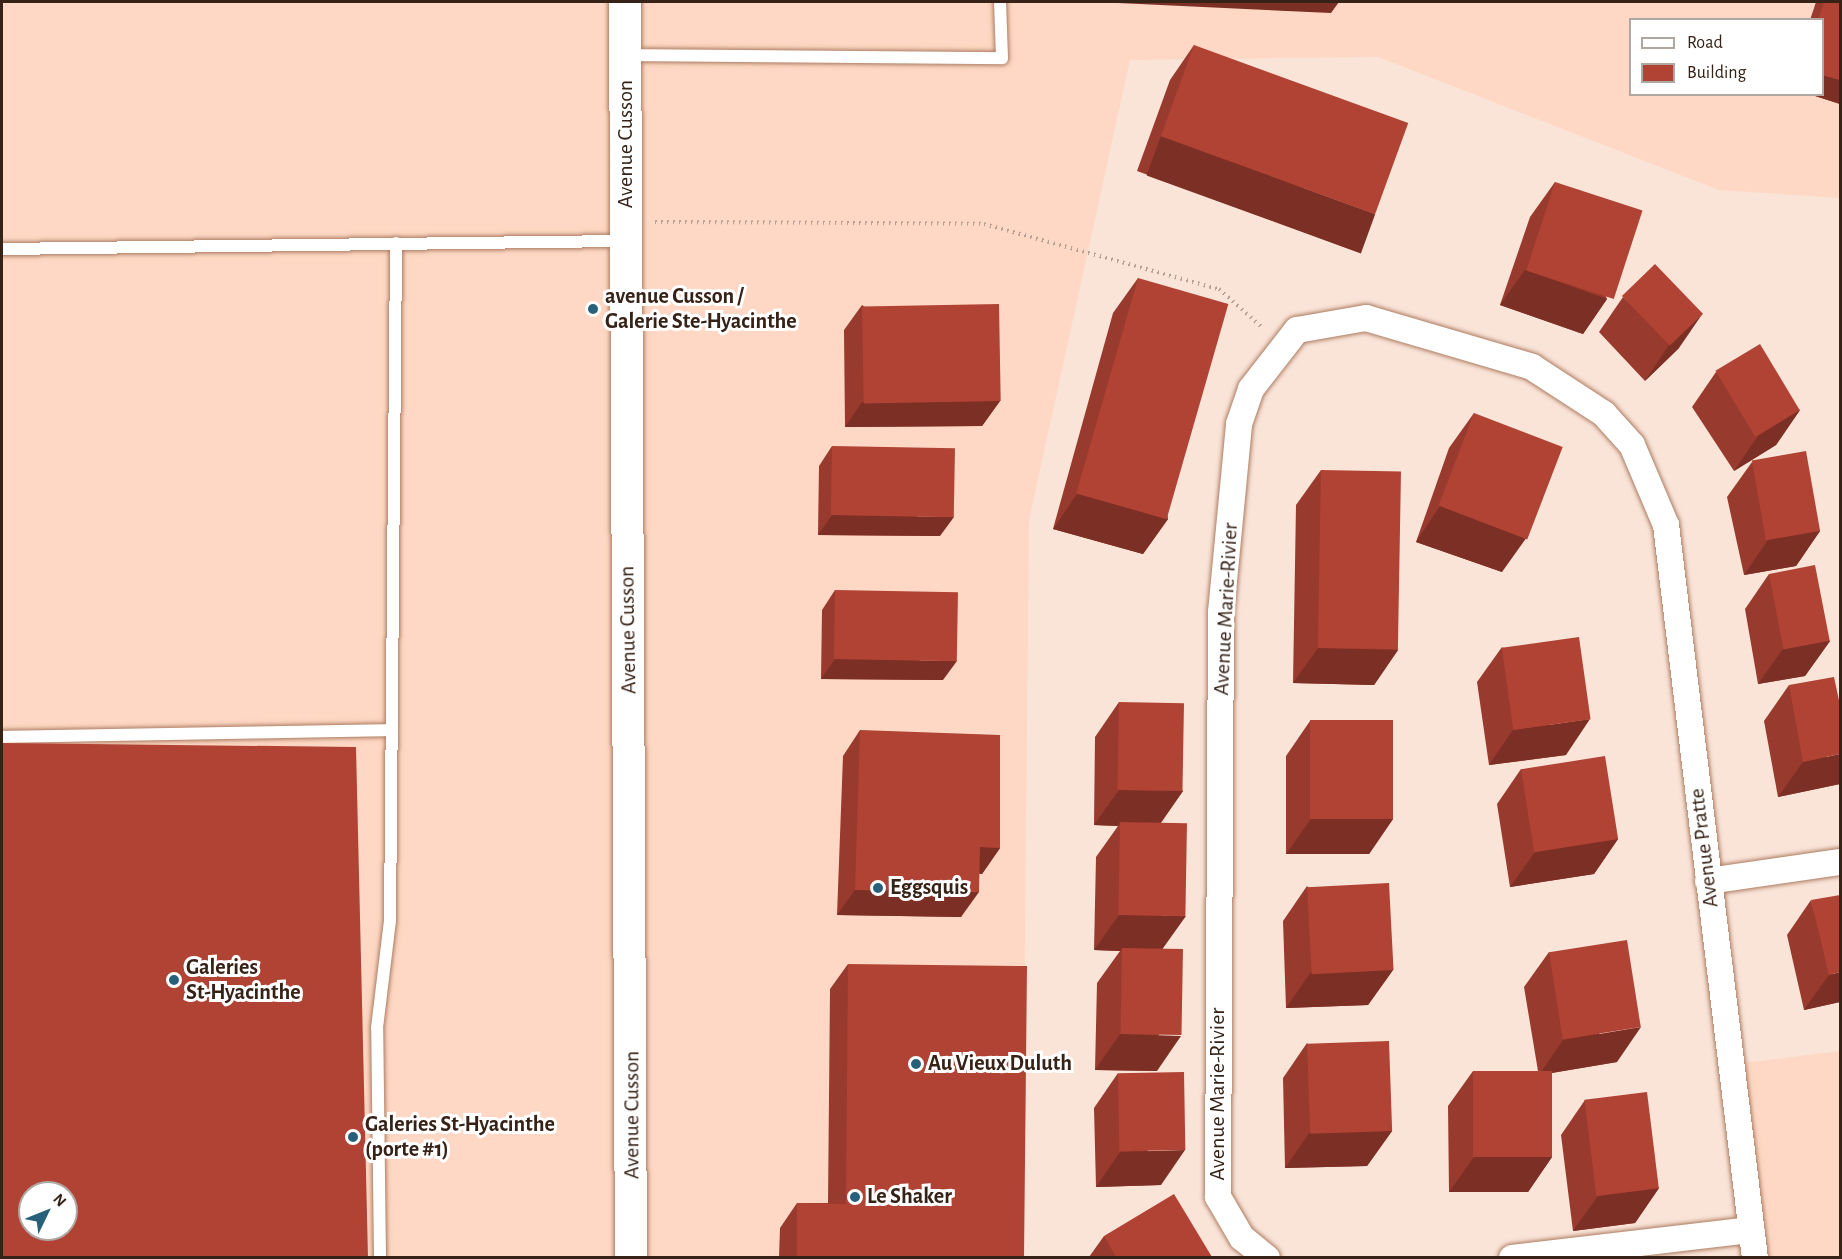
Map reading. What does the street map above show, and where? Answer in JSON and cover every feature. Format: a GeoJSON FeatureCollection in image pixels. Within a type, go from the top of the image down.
{"type":"FeatureCollection","features":[{"type":"Feature","properties":{"kind":"street","name":"Avenue Cusson"},"geometry":{"type":"LineString","coordinates":[[625,2],[632,1257]]}},
{"type":"Feature","properties":{"kind":"street","name":"Avenue Marie-Rivier"},"geometry":{"type":"LineString","coordinates":[[1267,1257],[1242,1238],[1218,1197],[1221,612],[1239,424],[1251,389],[1297,330],[1366,318],[1532,367],[1604,414],[1632,444]]}},
{"type":"Feature","properties":{"kind":"street","name":"Avenue Pratte"},"geometry":{"type":"LineString","coordinates":[[1632,444],[1666,525],[1755,1257]]}},
{"type":"Feature","properties":{"kind":"street"},"geometry":{"type":"LineString","coordinates":[[1708,881],[1840,862]]}},
{"type":"Feature","properties":{"kind":"street"},"geometry":{"type":"LineString","coordinates":[[1512,1257],[1751,1230]]}},
{"type":"Feature","properties":{"kind":"lane"},"geometry":{"type":"LineString","coordinates":[[625,55],[1002,58],[1000,2]]}},
{"type":"Feature","properties":{"kind":"lane"},"geometry":{"type":"LineString","coordinates":[[2,249],[396,243],[627,232]]}},
{"type":"Feature","properties":{"kind":"lane"},"geometry":{"type":"LineString","coordinates":[[380,1257],[377,1028],[390,921],[396,243]]}},
{"type":"Feature","properties":{"kind":"lane"},"geometry":{"type":"LineString","coordinates":[[2,736],[393,730]]}},
{"type":"Feature","properties":{"kind":"path"},"geometry":{"type":"LineString","coordinates":[[627,232],[984,224],[1219,289],[1284,346]]}},
{"type":"Feature","properties":{"kind":"shaded area"},"geometry":{"type":"Polygon","coordinates":[[[2,2],[1840,2],[1840,198],[1719,190],[1378,57],[1130,60],[1029,520],[1022,1257],[2,1258],[2,2]]]}},
{"type":"Feature","properties":{"kind":"shaded area"},"geometry":{"type":"Polygon","coordinates":[[[1840,1051],[1840,1257],[1767,1257],[1743,1063],[1840,1051]]]}},
{"type":"Feature","properties":{"kind":"building"},"geometry":{"type":"Polygon","coordinates":[[[1824,2],[1840,2],[1840,80],[1824,76],[1824,18],[1819,18],[1824,2]]]}},
{"type":"Feature","properties":{"kind":"building"},"geometry":{"type":"Polygon","coordinates":[[[1194,45],[1408,123],[1375,214],[1161,136],[1194,45]]]}},
{"type":"Feature","properties":{"kind":"building"},"geometry":{"type":"Polygon","coordinates":[[[1555,182],[1642,210],[1614,299],[1526,270],[1555,182]]]}},
{"type":"Feature","properties":{"kind":"building"},"geometry":{"type":"Polygon","coordinates":[[[1655,264],[1703,314],[1670,346],[1622,296],[1655,264]]]}},
{"type":"Feature","properties":{"kind":"building"},"geometry":{"type":"Polygon","coordinates":[[[1138,278],[1228,304],[1167,519],[1076,493],[1138,278]]]}},
{"type":"Feature","properties":{"kind":"building"},"geometry":{"type":"Polygon","coordinates":[[[999,304],[1001,401],[864,403],[862,306],[999,304]]]}},
{"type":"Feature","properties":{"kind":"building"},"geometry":{"type":"Polygon","coordinates":[[[1760,344],[1800,410],[1755,437],[1715,371],[1760,344]]]}},
{"type":"Feature","properties":{"kind":"building"},"geometry":{"type":"Polygon","coordinates":[[[1474,413],[1563,447],[1527,539],[1439,505],[1474,413]]]}},
{"type":"Feature","properties":{"kind":"building"},"geometry":{"type":"Polygon","coordinates":[[[832,446],[955,448],[954,517],[831,515],[832,446]]]}},
{"type":"Feature","properties":{"kind":"building"},"geometry":{"type":"Polygon","coordinates":[[[1806,451],[1820,531],[1766,540],[1752,461],[1806,451]]]}},
{"type":"Feature","properties":{"kind":"building"},"geometry":{"type":"Polygon","coordinates":[[[1321,470],[1401,471],[1398,649],[1318,648],[1321,470]]]}},
{"type":"Feature","properties":{"kind":"building"},"geometry":{"type":"Polygon","coordinates":[[[1815,565],[1830,641],[1784,650],[1769,574],[1815,565]]]}},
{"type":"Feature","properties":{"kind":"building"},"geometry":{"type":"Polygon","coordinates":[[[835,590],[958,592],[957,661],[834,659],[835,590]]]}},
{"type":"Feature","properties":{"kind":"building"},"geometry":{"type":"Polygon","coordinates":[[[1579,637],[1591,719],[1513,730],[1502,648],[1579,637]]]}},
{"type":"Feature","properties":{"kind":"building"},"geometry":{"type":"Polygon","coordinates":[[[1834,677],[1840,705],[1840,754],[1803,762],[1789,685],[1834,677]]]}},
{"type":"Feature","properties":{"kind":"building"},"geometry":{"type":"Polygon","coordinates":[[[1119,702],[1184,703],[1182,791],[1117,790],[1119,702]]]}},
{"type":"Feature","properties":{"kind":"building"},"geometry":{"type":"Polygon","coordinates":[[[1310,720],[1393,720],[1393,819],[1310,819],[1310,720]]]}},
{"type":"Feature","properties":{"kind":"building"},"geometry":{"type":"Polygon","coordinates":[[[860,730],[1000,735],[1000,848],[980,847],[979,892],[855,890],[860,730]]]}},
{"type":"Feature","properties":{"kind":"building","name":"Galeries St-Hyacinthe"},"geometry":{"type":"Polygon","coordinates":[[[2,743],[356,747],[368,1257],[2,1257],[2,743]]]}},
{"type":"Feature","properties":{"kind":"building"},"geometry":{"type":"Polygon","coordinates":[[[1605,756],[1618,839],[1534,852],[1521,769],[1605,756]]]}},
{"type":"Feature","properties":{"kind":"building"},"geometry":{"type":"Polygon","coordinates":[[[1120,822],[1187,823],[1185,916],[1118,915],[1120,822]]]}},
{"type":"Feature","properties":{"kind":"building"},"geometry":{"type":"Polygon","coordinates":[[[1389,883],[1394,970],[1312,974],[1307,887],[1389,883]]]}},
{"type":"Feature","properties":{"kind":"building"},"geometry":{"type":"Polygon","coordinates":[[[1840,895],[1840,972],[1829,975],[1811,900],[1840,895]]]}},
{"type":"Feature","properties":{"kind":"building"},"geometry":{"type":"Polygon","coordinates":[[[1627,940],[1641,1027],[1563,1039],[1549,952],[1627,940]]]}},
{"type":"Feature","properties":{"kind":"building"},"geometry":{"type":"Polygon","coordinates":[[[1122,948],[1183,949],[1181,1035],[1120,1034],[1122,948]]]}},
{"type":"Feature","properties":{"kind":"building"},"geometry":{"type":"Polygon","coordinates":[[[848,964],[1027,966],[1024,1257],[797,1257],[797,1203],[846,1204],[848,964]]]}},
{"type":"Feature","properties":{"kind":"building"},"geometry":{"type":"Polygon","coordinates":[[[1389,1041],[1392,1131],[1310,1134],[1307,1044],[1389,1041]]]}},
{"type":"Feature","properties":{"kind":"building"},"geometry":{"type":"Polygon","coordinates":[[[1473,1071],[1552,1071],[1552,1157],[1473,1157],[1473,1071]]]}},
{"type":"Feature","properties":{"kind":"building"},"geometry":{"type":"Polygon","coordinates":[[[1184,1072],[1185,1150],[1119,1151],[1118,1073],[1184,1072]]]}},
{"type":"Feature","properties":{"kind":"building"},"geometry":{"type":"Polygon","coordinates":[[[1647,1092],[1659,1188],[1596,1196],[1584,1100],[1647,1092]]]}},
{"type":"Feature","properties":{"kind":"building"},"geometry":{"type":"Polygon","coordinates":[[[1174,1194],[1212,1257],[1116,1257],[1104,1236],[1174,1194]]]}},
{"type":"Feature","properties":{"kind":"place","name":"avenue Cusson / Galerie Ste-Hyacinthe"},"geometry":{"type":"Point","coordinates":[593,309]}},
{"type":"Feature","properties":{"kind":"place","name":"Eggsquis"},"geometry":{"type":"Point","coordinates":[878,888]}},
{"type":"Feature","properties":{"kind":"place","name":"Galeries St-Hyacinthe"},"geometry":{"type":"Point","coordinates":[174,980]}},
{"type":"Feature","properties":{"kind":"place","name":"Au Vieux Duluth"},"geometry":{"type":"Point","coordinates":[916,1064]}},
{"type":"Feature","properties":{"kind":"place","name":"Galeries St-Hyacinthe (porte #1)"},"geometry":{"type":"Point","coordinates":[353,1137]}},
{"type":"Feature","properties":{"kind":"place","name":"Le Shaker"},"geometry":{"type":"Point","coordinates":[855,1197]}}]}
